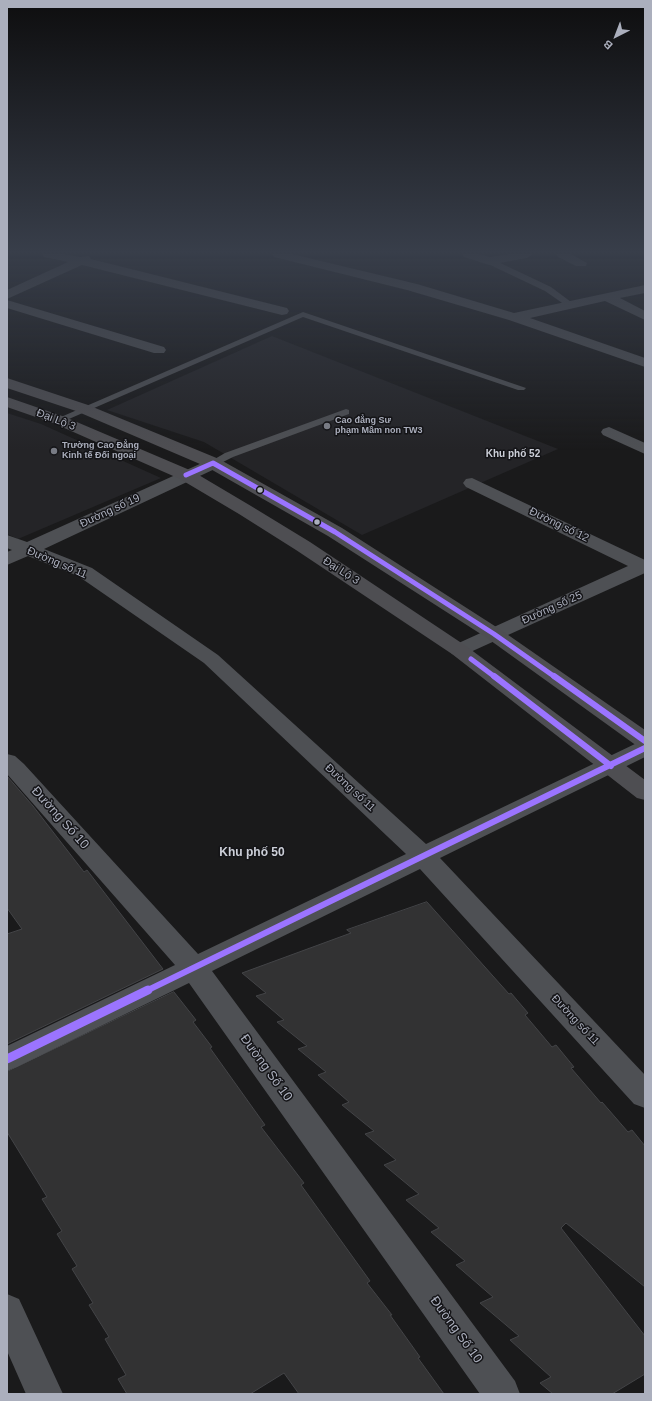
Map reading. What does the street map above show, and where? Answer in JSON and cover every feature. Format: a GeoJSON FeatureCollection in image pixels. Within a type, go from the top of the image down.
{"type":"FeatureCollection","features":[{"type":"Feature","properties":{"kind":"street"},"geometry":{"type":"LineString","coordinates":[[58,319],[159,350]]}},
{"type":"Feature","properties":{"kind":"street"},"geometry":{"type":"LineString","coordinates":[[521,319],[645,363]]}},
{"type":"Feature","properties":{"kind":"street","name":"Đại Lộ 3"},"geometry":{"type":"LineString","coordinates":[[7,383],[82,408],[213,463],[335,532],[494,634],[645,741]]}},
{"type":"Feature","properties":{"kind":"street","name":"Đại Lộ 3"},"geometry":{"type":"LineString","coordinates":[[7,402],[59,420],[186,475],[303,546],[460,650],[645,792]]}},
{"type":"Feature","properties":{"kind":"street"},"geometry":{"type":"LineString","coordinates":[[609,432],[645,449]]}},
{"type":"Feature","properties":{"kind":"street","name":"Đường số 19"},"geometry":{"type":"LineString","coordinates":[[13,550],[213,463]]}},
{"type":"Feature","properties":{"kind":"street","name":"Đường số 12"},"geometry":{"type":"LineString","coordinates":[[472,483],[645,566]]}},
{"type":"Feature","properties":{"kind":"street","name":"Đường số 11"},"geometry":{"type":"LineString","coordinates":[[13,550],[85,572],[211,659],[422,855],[645,1096]]}},
{"type":"Feature","properties":{"kind":"street","name":"Đường số 25"},"geometry":{"type":"LineString","coordinates":[[460,650],[645,566]]}},
{"type":"Feature","properties":{"kind":"street"},"geometry":{"type":"LineString","coordinates":[[7,1059],[422,855],[611,766],[645,748]]}},
{"type":"Feature","properties":{"kind":"street","name":"Đường Số 10"},"geometry":{"type":"LineString","coordinates":[[7,761],[16,769],[194,968],[502,1394]]}},
{"type":"Feature","properties":{"kind":"street"},"geometry":{"type":"LineString","coordinates":[[7,1311],[45,1394]]}},
{"type":"Feature","properties":{"kind":"lane"},"geometry":{"type":"LineString","coordinates":[[59,420],[82,408],[291,319]]}},
{"type":"Feature","properties":{"kind":"lane"},"geometry":{"type":"LineString","coordinates":[[320,319],[521,388]]}},
{"type":"Feature","properties":{"kind":"lane"},"geometry":{"type":"LineString","coordinates":[[213,463],[229,455],[346,412]]}},
{"type":"Feature","properties":{"kind":"shaded area","name":"Cao đẳng Sư phạm Mầm non TW3"},"geometry":{"type":"Polygon","coordinates":[[[272,336],[558,449],[362,535],[204,442],[107,410],[272,336]]]}},
{"type":"Feature","properties":{"kind":"shaded area","name":"Trường Cao Đẳng Kinh tế Đối ngoại"},"geometry":{"type":"Polygon","coordinates":[[[7,413],[41,424],[161,478],[18,539],[7,534],[7,413]]]}},
{"type":"Feature","properties":{"kind":"building"},"geometry":{"type":"Polygon","coordinates":[[[7,776],[33,806],[84,872],[87,870],[163,969],[7,1044],[7,934],[22,929],[7,908],[7,776]]]}},
{"type":"Feature","properties":{"kind":"building"},"geometry":{"type":"Polygon","coordinates":[[[427,902],[509,994],[511,993],[528,1013],[525,1015],[552,1047],[556,1045],[574,1067],[571,1068],[601,1103],[602,1102],[628,1132],[632,1130],[645,1146],[645,1287],[566,1223],[561,1228],[645,1336],[645,1374],[612,1394],[553,1394],[540,1383],[551,1377],[510,1340],[519,1336],[480,1303],[493,1297],[456,1265],[465,1261],[431,1232],[439,1228],[406,1200],[419,1194],[384,1165],[396,1160],[365,1134],[374,1131],[342,1105],[349,1102],[318,1075],[326,1072],[298,1049],[307,1046],[277,1022],[284,1020],[256,996],[266,993],[242,973],[351,933],[347,930],[427,902]]]}},
{"type":"Feature","properties":{"kind":"building"},"geometry":{"type":"Polygon","coordinates":[[[174,992],[196,1020],[193,1022],[212,1047],[210,1048],[265,1125],[261,1127],[304,1183],[301,1185],[370,1281],[367,1283],[392,1315],[390,1315],[444,1394],[299,1394],[284,1373],[250,1394],[127,1394],[118,1379],[126,1375],[105,1339],[109,1337],[89,1305],[93,1303],[72,1269],[77,1266],[57,1234],[62,1231],[42,1199],[47,1197],[7,1132],[7,1072],[174,992]]]}},
{"type":"Feature","properties":{"kind":"transit line"},"geometry":{"type":"LineString","coordinates":[[186,475],[213,463],[335,532],[494,634],[645,741]]}},
{"type":"Feature","properties":{"kind":"transit line"},"geometry":{"type":"LineString","coordinates":[[471,659],[611,766]]}},
{"type":"Feature","properties":{"kind":"transit line"},"geometry":{"type":"LineString","coordinates":[[7,1059],[645,748]]}},
{"type":"Feature","properties":{"kind":"place","name":"Cao đẳng Sư phạm Mầm non TW3"},"geometry":{"type":"Point","coordinates":[327,426]}},
{"type":"Feature","properties":{"kind":"place","name":"Trường Cao Đẳng Kinh tế Đối ngoại"},"geometry":{"type":"Point","coordinates":[54,451]}},
{"type":"Feature","properties":{"kind":"district","name":"Khu phố 52"},"geometry":{"type":"Point","coordinates":[513,454]}},
{"type":"Feature","properties":{"kind":"district","name":"Khu phố 50"},"geometry":{"type":"Point","coordinates":[252,853]}}]}
